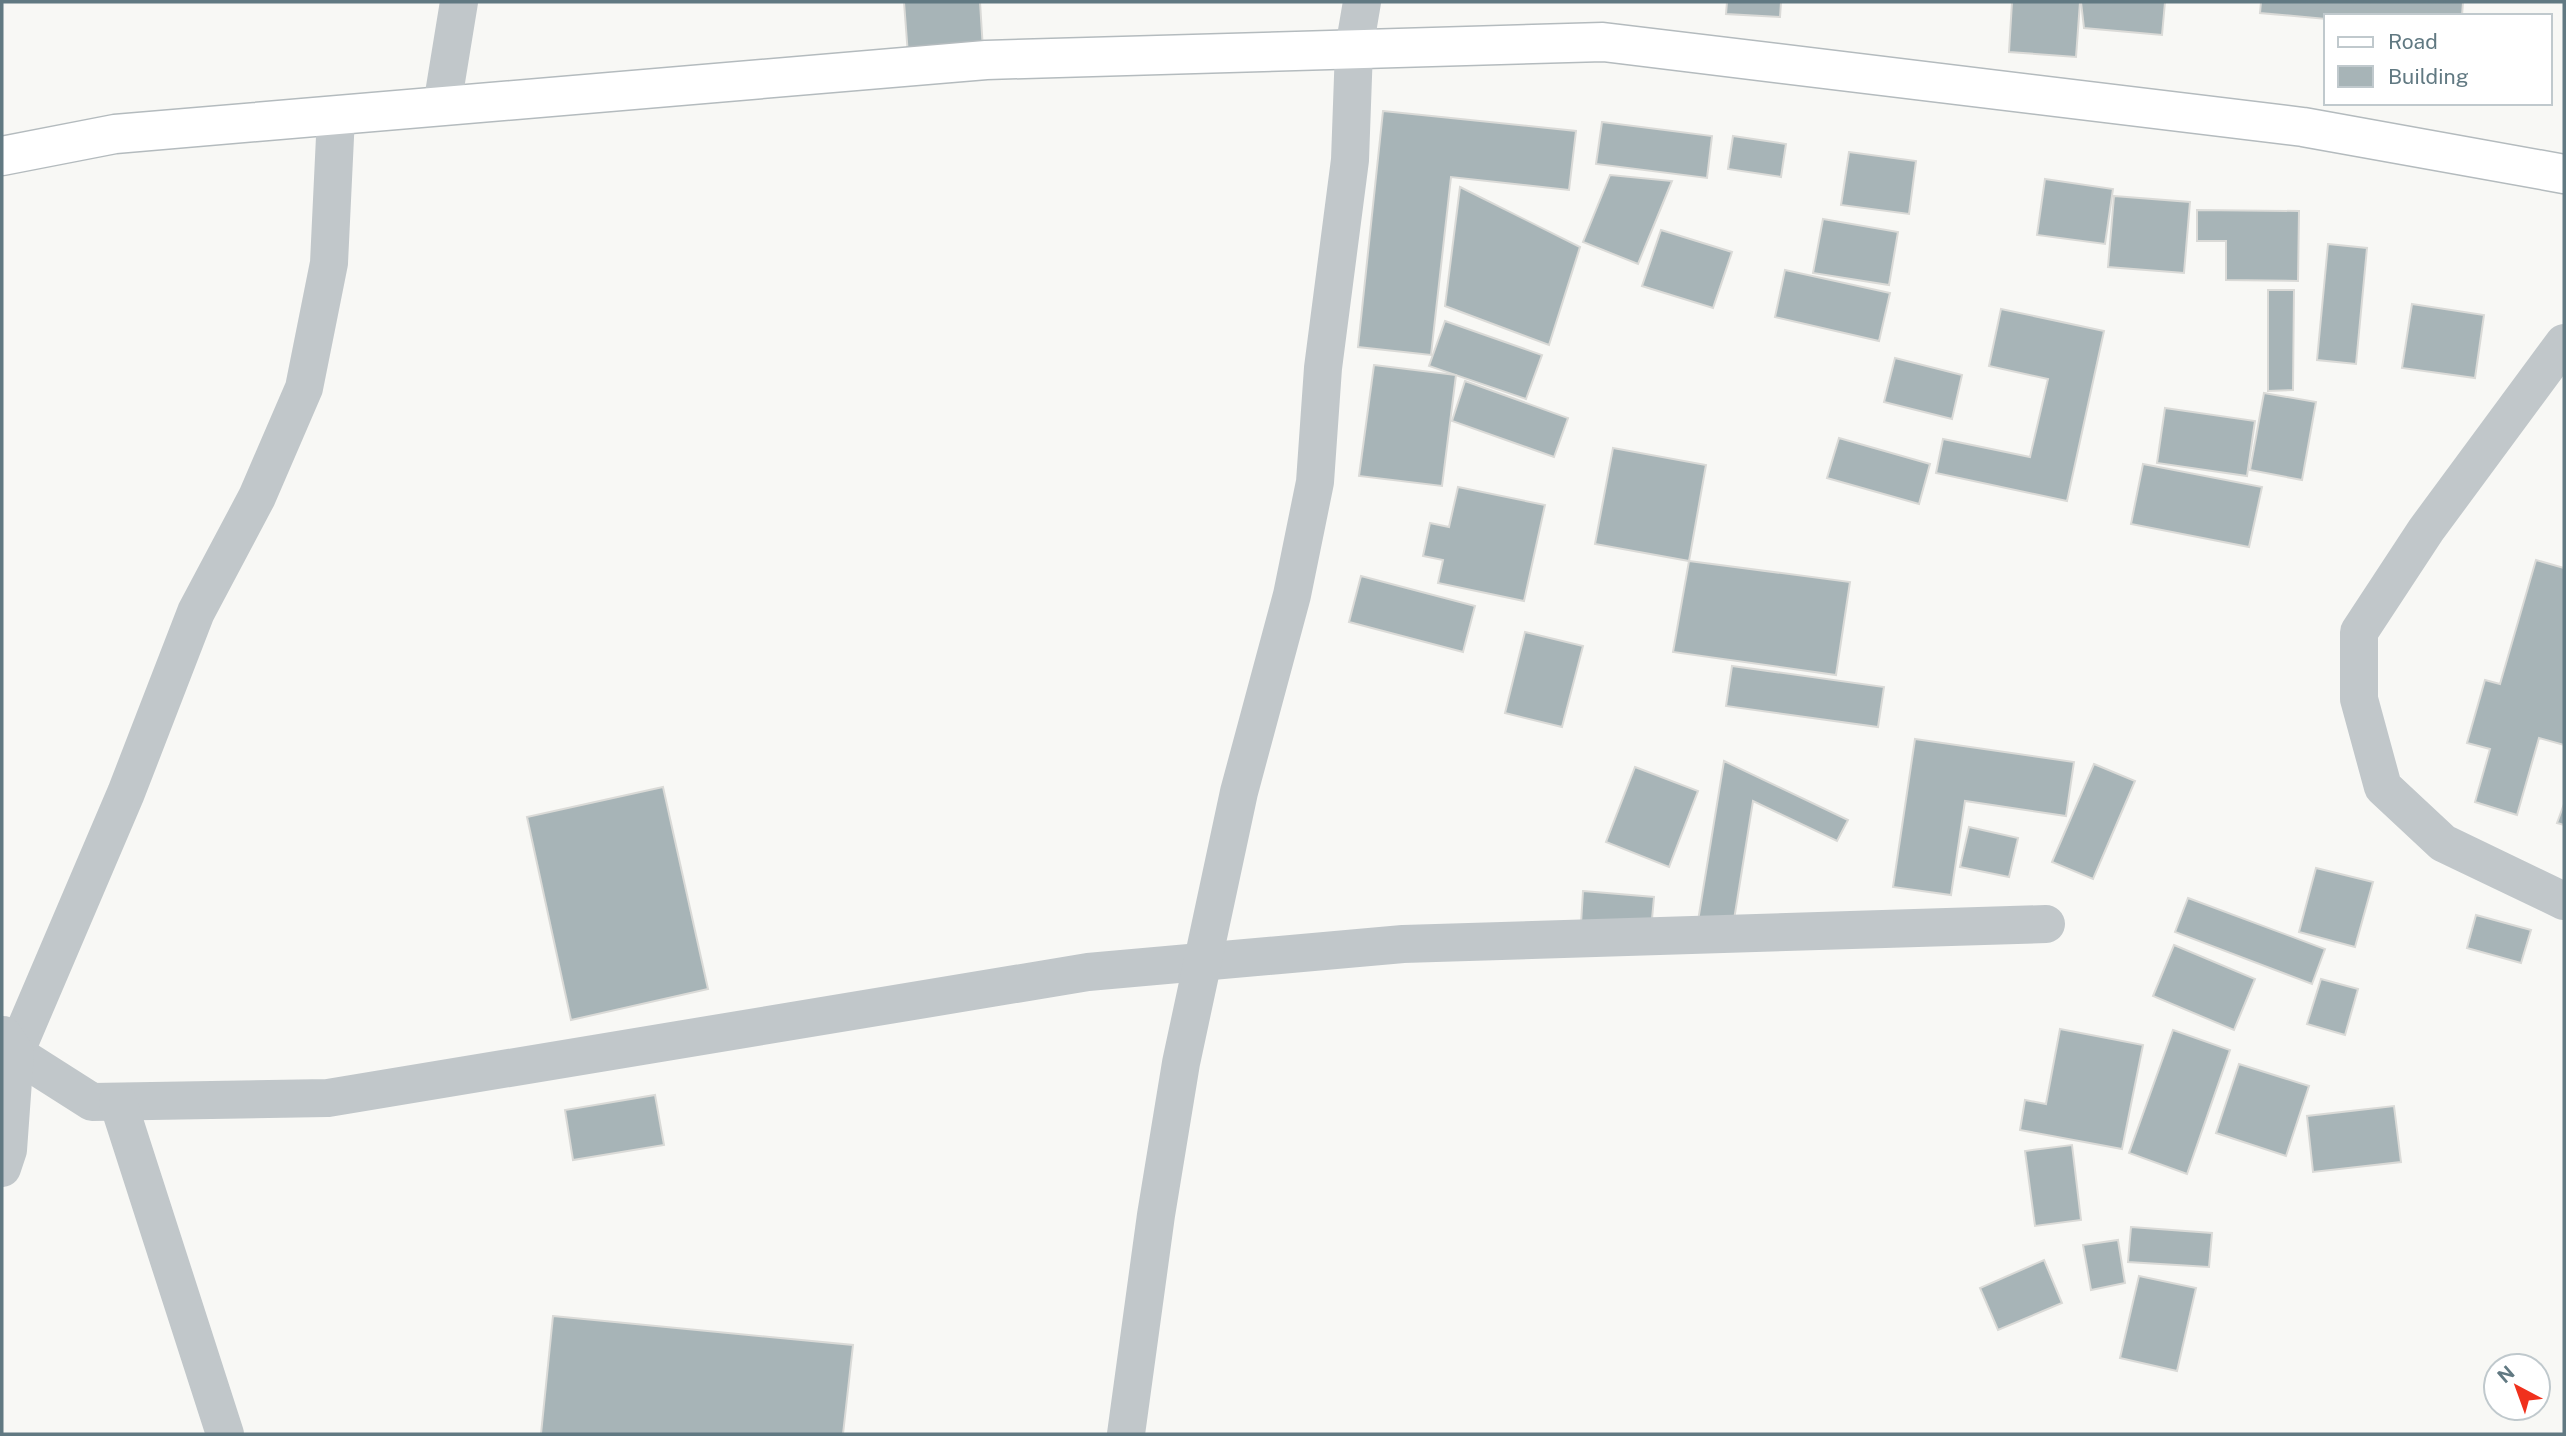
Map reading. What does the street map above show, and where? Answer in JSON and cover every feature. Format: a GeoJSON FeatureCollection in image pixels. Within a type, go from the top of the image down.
{"type":"FeatureCollection","features":[{"type":"Feature","properties":{"kind":"main road"},"geometry":{"type":"LineString","coordinates":[[2,156],[115,134],[986,60],[1603,41],[2303,127],[2564,174]]}},
{"type":"Feature","properties":{"kind":"street"},"geometry":{"type":"LineString","coordinates":[[442,106],[458,2]]}},
{"type":"Feature","properties":{"kind":"street"},"geometry":{"type":"LineString","coordinates":[[1126,1434],[1156,1216],[1202,962],[1239,792],[1292,595],[1315,482],[1323,368],[1350,160],[1354,49],[1362,2]]}},
{"type":"Feature","properties":{"kind":"street"},"geometry":{"type":"LineString","coordinates":[[2,1168],[8,1150],[8,1043],[125,793],[196,612],[257,497],[304,388],[329,263],[336,116]]}},
{"type":"Feature","properties":{"kind":"street"},"geometry":{"type":"LineString","coordinates":[[2564,343],[2426,530],[2359,632],[2359,699],[2383,787],[2443,843],[2564,901]]}},
{"type":"Feature","properties":{"kind":"street"},"geometry":{"type":"LineString","coordinates":[[8,1043],[92,1102],[328,1098],[1088,972],[1403,944],[2046,925]]}},
{"type":"Feature","properties":{"kind":"street"},"geometry":{"type":"LineString","coordinates":[[118,1102],[225,1434]]}},
{"type":"Feature","properties":{"kind":"building"},"geometry":{"type":"Polygon","coordinates":[[[904,2],[980,2],[983,50],[908,55],[904,2]]]}},
{"type":"Feature","properties":{"kind":"building"},"geometry":{"type":"Polygon","coordinates":[[[1727,2],[1781,2],[1780,17],[1726,14],[1727,2]]]}},
{"type":"Feature","properties":{"kind":"building"},"geometry":{"type":"Polygon","coordinates":[[[2012,2],[2080,2],[2076,57],[2009,52],[2012,2]]]}},
{"type":"Feature","properties":{"kind":"building"},"geometry":{"type":"Polygon","coordinates":[[[2081,2],[2165,2],[2162,35],[2084,28],[2081,2]]]}},
{"type":"Feature","properties":{"kind":"building"},"geometry":{"type":"Polygon","coordinates":[[[2261,2],[2463,2],[2462,14],[2324,14],[2324,19],[2260,13],[2261,2]]]}},
{"type":"Feature","properties":{"kind":"building"},"geometry":{"type":"Polygon","coordinates":[[[1383,111],[1576,131],[1569,190],[1451,177],[1431,355],[1358,347],[1383,111]]]}},
{"type":"Feature","properties":{"kind":"building"},"geometry":{"type":"Polygon","coordinates":[[[1602,122],[1712,136],[1707,178],[1596,164],[1602,122]]]}},
{"type":"Feature","properties":{"kind":"building"},"geometry":{"type":"Polygon","coordinates":[[[1733,136],[1786,144],[1781,177],[1728,169],[1733,136]]]}},
{"type":"Feature","properties":{"kind":"building"},"geometry":{"type":"Polygon","coordinates":[[[1849,152],[1916,161],[1909,214],[1841,205],[1849,152]]]}},
{"type":"Feature","properties":{"kind":"building"},"geometry":{"type":"Polygon","coordinates":[[[1610,175],[1672,181],[1638,264],[1583,242],[1610,175]]]}},
{"type":"Feature","properties":{"kind":"building"},"geometry":{"type":"Polygon","coordinates":[[[2045,179],[2113,189],[2105,244],[2037,235],[2045,179]]]}},
{"type":"Feature","properties":{"kind":"building"},"geometry":{"type":"Polygon","coordinates":[[[1460,187],[1580,247],[1549,345],[1445,306],[1460,187]]]}},
{"type":"Feature","properties":{"kind":"building"},"geometry":{"type":"Polygon","coordinates":[[[2114,196],[2190,202],[2184,273],[2108,267],[2114,196]]]}},
{"type":"Feature","properties":{"kind":"building"},"geometry":{"type":"Polygon","coordinates":[[[2197,210],[2299,211],[2298,281],[2226,280],[2226,241],[2197,241],[2197,210]]]}},
{"type":"Feature","properties":{"kind":"building"},"geometry":{"type":"Polygon","coordinates":[[[1823,219],[1898,232],[1889,285],[1813,273],[1823,219]]]}},
{"type":"Feature","properties":{"kind":"building"},"geometry":{"type":"Polygon","coordinates":[[[1661,230],[1732,252],[1713,308],[1642,286],[1661,230]]]}},
{"type":"Feature","properties":{"kind":"building"},"geometry":{"type":"Polygon","coordinates":[[[2328,244],[2367,248],[2356,364],[2317,360],[2328,244]]]}},
{"type":"Feature","properties":{"kind":"building"},"geometry":{"type":"Polygon","coordinates":[[[1785,270],[1890,293],[1879,341],[1775,317],[1785,270]]]}},
{"type":"Feature","properties":{"kind":"building"},"geometry":{"type":"Polygon","coordinates":[[[2268,290],[2294,290],[2293,390],[2268,391],[2268,290]]]}},
{"type":"Feature","properties":{"kind":"building"},"geometry":{"type":"Polygon","coordinates":[[[2412,304],[2484,315],[2475,378],[2402,368],[2412,304]]]}},
{"type":"Feature","properties":{"kind":"building"},"geometry":{"type":"Polygon","coordinates":[[[2001,309],[2104,331],[2067,501],[1936,473],[1943,439],[2030,457],[2048,379],[1989,366],[2001,309]]]}},
{"type":"Feature","properties":{"kind":"building"},"geometry":{"type":"Polygon","coordinates":[[[1445,321],[1542,355],[1526,399],[1429,366],[1445,321]]]}},
{"type":"Feature","properties":{"kind":"building"},"geometry":{"type":"Polygon","coordinates":[[[1895,358],[1962,375],[1952,419],[1884,402],[1895,358]]]}},
{"type":"Feature","properties":{"kind":"building"},"geometry":{"type":"Polygon","coordinates":[[[1374,365],[1456,375],[1442,486],[1359,476],[1374,365]]]}},
{"type":"Feature","properties":{"kind":"building"},"geometry":{"type":"Polygon","coordinates":[[[1465,381],[1568,418],[1554,457],[1452,421],[1465,381]]]}},
{"type":"Feature","properties":{"kind":"building"},"geometry":{"type":"Polygon","coordinates":[[[2264,393],[2316,402],[2302,480],[2250,470],[2264,393]]]}},
{"type":"Feature","properties":{"kind":"building"},"geometry":{"type":"Polygon","coordinates":[[[2165,408],[2255,421],[2247,476],[2157,463],[2165,408]]]}},
{"type":"Feature","properties":{"kind":"building"},"geometry":{"type":"Polygon","coordinates":[[[1839,438],[1930,464],[1919,504],[1827,478],[1839,438]]]}},
{"type":"Feature","properties":{"kind":"building"},"geometry":{"type":"Polygon","coordinates":[[[1613,448],[1706,465],[1689,561],[1595,544],[1613,448]]]}},
{"type":"Feature","properties":{"kind":"building"},"geometry":{"type":"Polygon","coordinates":[[[2143,464],[2262,487],[2249,547],[2131,524],[2143,464]]]}},
{"type":"Feature","properties":{"kind":"building"},"geometry":{"type":"Polygon","coordinates":[[[1458,487],[1545,505],[1524,601],[1438,583],[1443,560],[1423,556],[1430,523],[1449,527],[1458,487]]]}},
{"type":"Feature","properties":{"kind":"building"},"geometry":{"type":"Polygon","coordinates":[[[2536,560],[2564,568],[2564,745],[2539,738],[2517,815],[2475,802],[2490,749],[2467,743],[2485,680],[2500,684],[2536,560]]]}},
{"type":"Feature","properties":{"kind":"building"},"geometry":{"type":"Polygon","coordinates":[[[1689,561],[1850,582],[1836,675],[1673,652],[1689,561]]]}},
{"type":"Feature","properties":{"kind":"building"},"geometry":{"type":"Polygon","coordinates":[[[1361,576],[1475,606],[1463,652],[1349,622],[1361,576]]]}},
{"type":"Feature","properties":{"kind":"building"},"geometry":{"type":"Polygon","coordinates":[[[1525,632],[1583,646],[1562,727],[1505,713],[1525,632]]]}},
{"type":"Feature","properties":{"kind":"building"},"geometry":{"type":"Polygon","coordinates":[[[1732,666],[1884,687],[1878,727],[1726,706],[1732,666]]]}},
{"type":"Feature","properties":{"kind":"building"},"geometry":{"type":"Polygon","coordinates":[[[1915,739],[2074,762],[2066,816],[1965,801],[1951,895],[1893,887],[1915,739]]]}},
{"type":"Feature","properties":{"kind":"building"},"geometry":{"type":"Polygon","coordinates":[[[1724,761],[1848,820],[1837,841],[1753,801],[1733,926],[1698,921],[1724,761]]]}},
{"type":"Feature","properties":{"kind":"building"},"geometry":{"type":"Polygon","coordinates":[[[2094,764],[2135,781],[2093,879],[2052,862],[2094,764]]]}},
{"type":"Feature","properties":{"kind":"building"},"geometry":{"type":"Polygon","coordinates":[[[1635,767],[1698,791],[1669,867],[1606,842],[1635,767]]]}},
{"type":"Feature","properties":{"kind":"building"},"geometry":{"type":"Polygon","coordinates":[[[663,787],[708,989],[571,1020],[527,817],[663,787]]]}},
{"type":"Feature","properties":{"kind":"building"},"geometry":{"type":"Polygon","coordinates":[[[2564,804],[2564,825],[2557,823],[2564,804]]]}},
{"type":"Feature","properties":{"kind":"building"},"geometry":{"type":"Polygon","coordinates":[[[1969,827],[2018,838],[2009,877],[1960,867],[1969,827]]]}},
{"type":"Feature","properties":{"kind":"building"},"geometry":{"type":"Polygon","coordinates":[[[2316,868],[2373,882],[2355,947],[2299,932],[2316,868]]]}},
{"type":"Feature","properties":{"kind":"building"},"geometry":{"type":"Polygon","coordinates":[[[1583,891],[1654,897],[1651,930],[1581,924],[1583,891]]]}},
{"type":"Feature","properties":{"kind":"building"},"geometry":{"type":"Polygon","coordinates":[[[2188,898],[2325,949],[2312,984],[2175,932],[2188,898]]]}},
{"type":"Feature","properties":{"kind":"building"},"geometry":{"type":"Polygon","coordinates":[[[2476,915],[2531,930],[2521,963],[2467,948],[2476,915]]]}},
{"type":"Feature","properties":{"kind":"building"},"geometry":{"type":"Polygon","coordinates":[[[2174,945],[2255,979],[2234,1030],[2153,996],[2174,945]]]}},
{"type":"Feature","properties":{"kind":"building"},"geometry":{"type":"Polygon","coordinates":[[[2321,979],[2358,989],[2345,1035],[2307,1024],[2321,979]]]}},
{"type":"Feature","properties":{"kind":"building"},"geometry":{"type":"Polygon","coordinates":[[[2060,1029],[2143,1045],[2122,1149],[2020,1130],[2025,1100],[2046,1104],[2060,1029]]]}},
{"type":"Feature","properties":{"kind":"building"},"geometry":{"type":"Polygon","coordinates":[[[2173,1030],[2230,1050],[2187,1174],[2129,1153],[2173,1030]]]}},
{"type":"Feature","properties":{"kind":"building"},"geometry":{"type":"Polygon","coordinates":[[[2239,1064],[2309,1086],[2286,1156],[2216,1133],[2239,1064]]]}},
{"type":"Feature","properties":{"kind":"building"},"geometry":{"type":"Polygon","coordinates":[[[655,1095],[664,1145],[573,1160],[565,1110],[655,1095]]]}},
{"type":"Feature","properties":{"kind":"building"},"geometry":{"type":"Polygon","coordinates":[[[2394,1106],[2401,1162],[2313,1172],[2307,1116],[2394,1106]]]}},
{"type":"Feature","properties":{"kind":"building"},"geometry":{"type":"Polygon","coordinates":[[[2072,1145],[2081,1220],[2035,1226],[2025,1151],[2072,1145]]]}},
{"type":"Feature","properties":{"kind":"building"},"geometry":{"type":"Polygon","coordinates":[[[2131,1227],[2212,1233],[2209,1267],[2128,1262],[2131,1227]]]}},
{"type":"Feature","properties":{"kind":"building"},"geometry":{"type":"Polygon","coordinates":[[[2118,1240],[2125,1283],[2091,1290],[2083,1245],[2118,1240]]]}},
{"type":"Feature","properties":{"kind":"building"},"geometry":{"type":"Polygon","coordinates":[[[2044,1260],[2062,1303],[1998,1330],[1980,1288],[2044,1260]]]}},
{"type":"Feature","properties":{"kind":"building"},"geometry":{"type":"Polygon","coordinates":[[[2139,1276],[2196,1288],[2177,1371],[2120,1358],[2139,1276]]]}},
{"type":"Feature","properties":{"kind":"building"},"geometry":{"type":"Polygon","coordinates":[[[553,1316],[853,1345],[843,1434],[541,1434],[553,1316]]]}}]}
